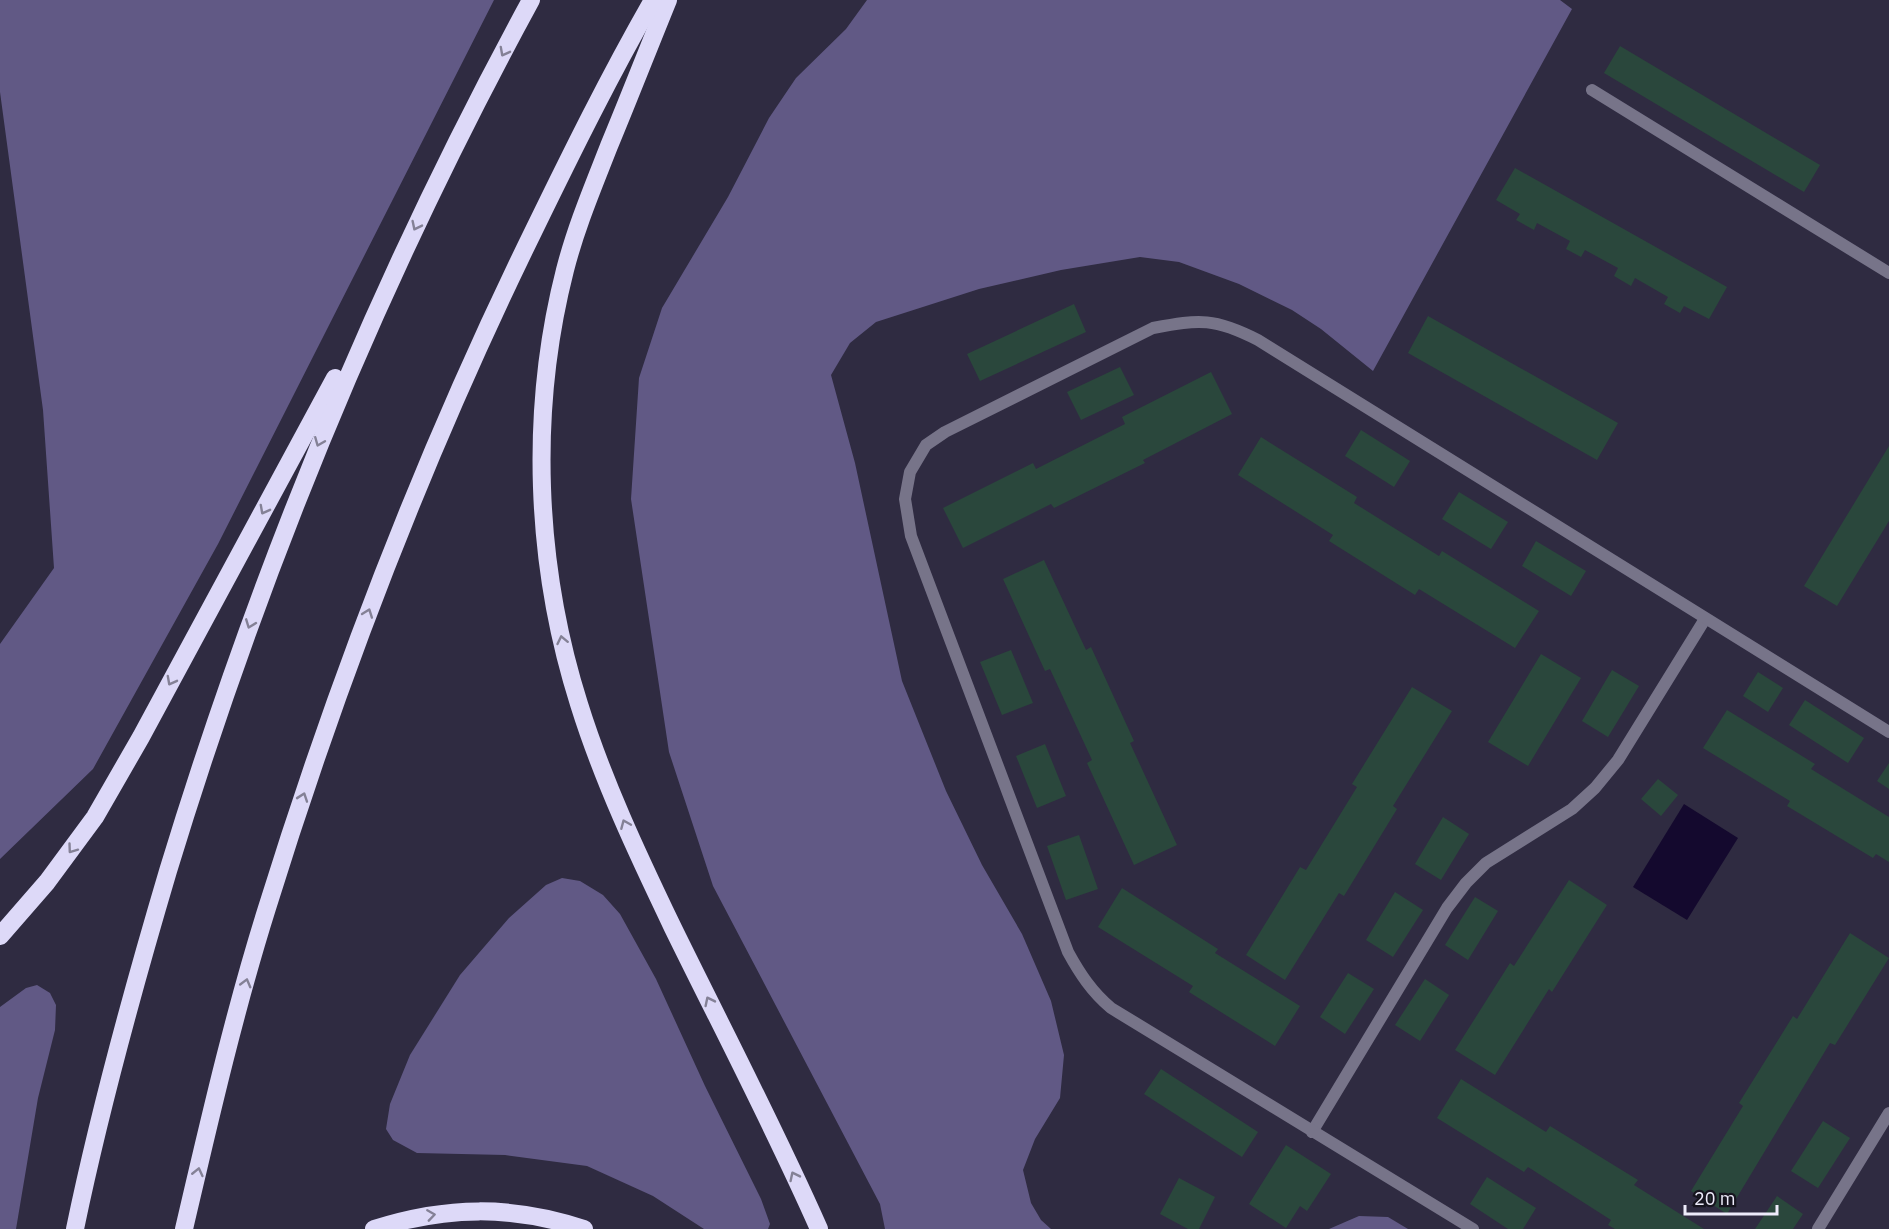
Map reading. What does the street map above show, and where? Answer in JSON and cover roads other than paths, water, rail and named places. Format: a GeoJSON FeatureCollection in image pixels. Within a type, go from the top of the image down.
{"type":"FeatureCollection","features":[{"type":"Feature","properties":{"kind":"highway"},"geometry":{"type":"LineString","coordinates":[[75,1229],[95,1138],[129,1006],[207,748],[296,501],[347,377],[402,255],[531,0]]}},
{"type":"Feature","properties":{"kind":"highway"},"geometry":{"type":"LineString","coordinates":[[184,1229],[209,1122],[266,911],[303,796],[373,601],[450,410],[500,299],[592,114],[653,0]]}},
{"type":"Feature","properties":{"kind":"highway"},"geometry":{"type":"LineString","coordinates":[[668,0],[587,203],[565,269],[557,307],[544,393],[542,437],[544,524],[549,568],[566,658],[579,704],[614,797],[657,895],[819,1229]]}},
{"type":"Feature","properties":{"kind":"highway"},"geometry":{"type":"LineString","coordinates":[[0,936],[21,915],[95,817],[402,255]]}},
{"type":"Feature","properties":{"kind":"highway"},"geometry":{"type":"LineString","coordinates":[[374,1229],[428,1215],[481,1211],[526,1213],[584,1229]]}},
{"type":"Feature","properties":{"kind":"lane"},"geometry":{"type":"LineString","coordinates":[[1592,90],[1889,273]]}},
{"type":"Feature","properties":{"kind":"lane"},"geometry":{"type":"LineString","coordinates":[[1473,1229],[1111,1008],[1097,996],[1082,977],[1068,952],[911,536],[904,500],[910,472],[926,445],[945,432],[1153,328],[1182,322],[1208,321],[1232,327],[1258,340],[1889,732]]}},
{"type":"Feature","properties":{"kind":"lane"},"geometry":{"type":"LineString","coordinates":[[1312,1132],[1447,908],[1466,883],[1486,863],[1572,809],[1595,788],[1618,760],[1705,619]]}},
{"type":"Feature","properties":{"kind":"lane"},"geometry":{"type":"LineString","coordinates":[[1818,1229],[1889,1113]]}}]}
